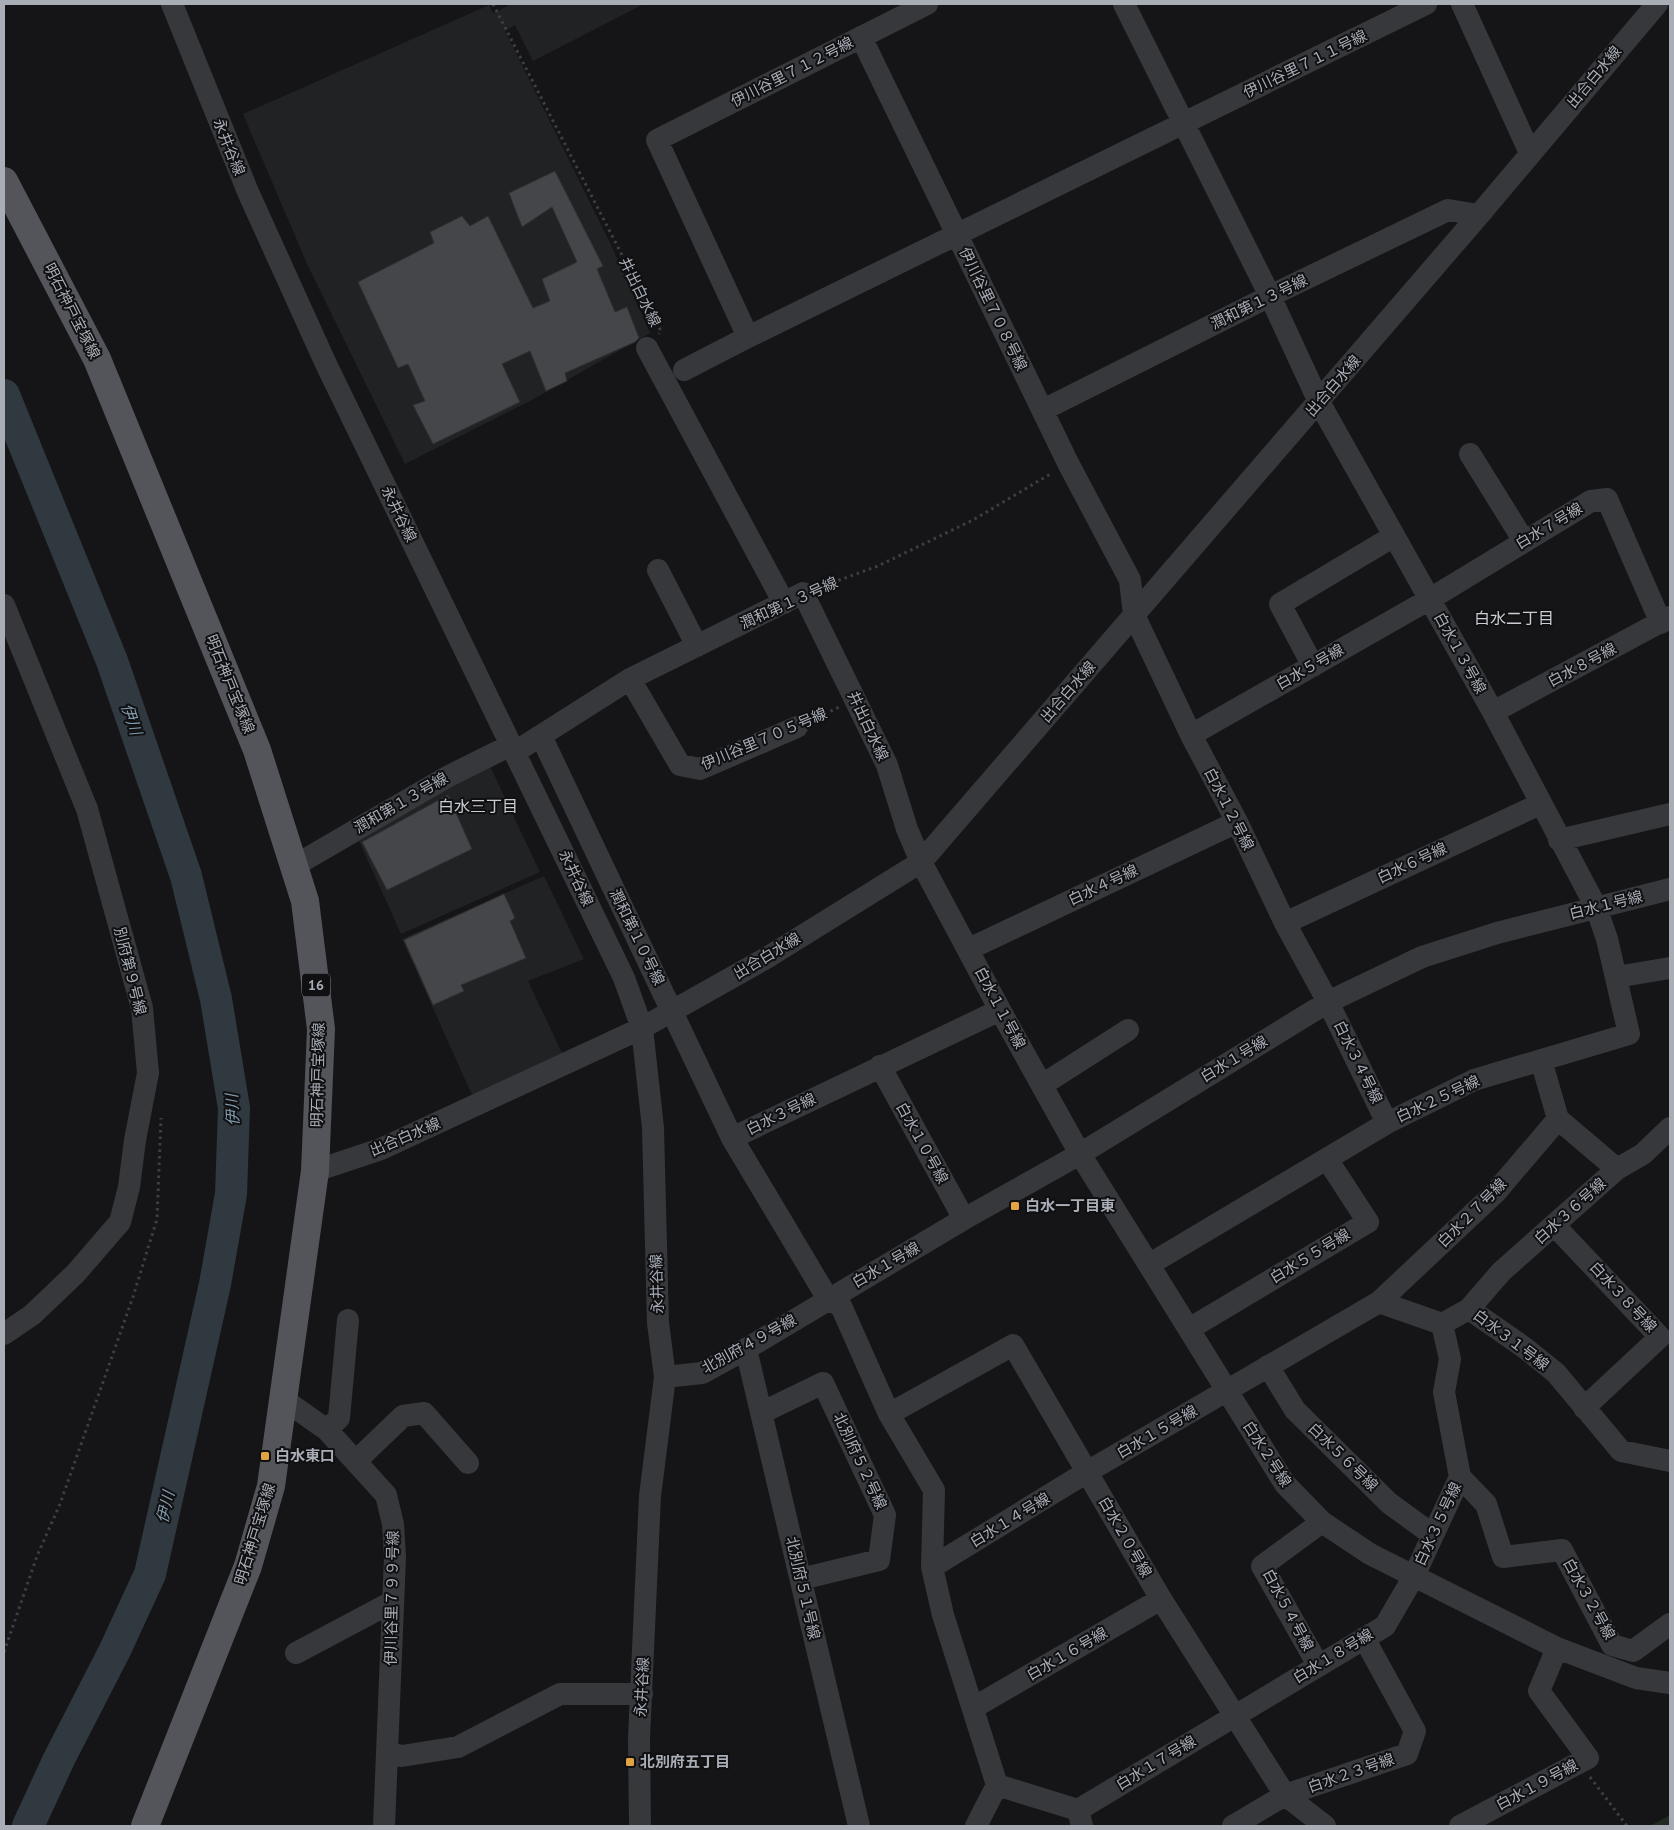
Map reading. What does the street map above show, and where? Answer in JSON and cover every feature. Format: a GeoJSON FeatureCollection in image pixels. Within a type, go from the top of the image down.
{"type":"FeatureCollection","features":[{"type":"Feature","properties":{"kind":"main road","name":"明石神戸宝塚線"},"geometry":{"type":"LineString","coordinates":[[4,181],[97,359],[257,750],[305,901],[321,1029],[315,1171],[271,1486],[248,1566],[146,1826]]}},
{"type":"Feature","properties":{"kind":"street","name":"永井谷線"},"geometry":{"type":"LineString","coordinates":[[172,4],[248,192],[326,364],[624,978],[642,1028],[653,1128],[658,1323],[665,1377],[650,1496],[639,1738],[640,1826]]}},
{"type":"Feature","properties":{"kind":"street","name":"伊川谷里７１２号線"},"geometry":{"type":"LineString","coordinates":[[748,337],[657,140],[927,4]]}},
{"type":"Feature","properties":{"kind":"street","name":"白水１３号線"},"geometry":{"type":"LineString","coordinates":[[1124,4],[1270,296],[1319,402],[1493,712],[1596,907]]}},
{"type":"Feature","properties":{"kind":"street","name":"伊川谷里７１１号線"},"geometry":{"type":"LineString","coordinates":[[684,370],[1426,4]]}},
{"type":"Feature","properties":{"kind":"street"},"geometry":{"type":"LineString","coordinates":[[1462,4],[1530,153]]}},
{"type":"Feature","properties":{"kind":"street","name":"出合白水線"},"geometry":{"type":"LineString","coordinates":[[315,1171],[381,1148],[642,1028],[768,957],[921,862],[1479,216],[1657,4]]}},
{"type":"Feature","properties":{"kind":"street","name":"伊川谷里７０８号線"},"geometry":{"type":"LineString","coordinates":[[861,37],[1068,463],[1130,580]]}},
{"type":"Feature","properties":{"kind":"street","name":"潤和第１３号線"},"geometry":{"type":"LineString","coordinates":[[1043,410],[1270,296],[1448,210],[1479,216]]}},
{"type":"Feature","properties":{"kind":"street","name":"井出白水線"},"geometry":{"type":"LineString","coordinates":[[647,348],[855,700],[887,765],[907,829],[921,862]]}},
{"type":"Feature","properties":{"kind":"street"},"geometry":{"type":"LineString","coordinates":[[1470,454],[1524,541]]}},
{"type":"Feature","properties":{"kind":"street","name":"白水７号線"},"geometry":{"type":"LineString","coordinates":[[1430,599],[1591,501],[1606,499],[1666,620]]}},
{"type":"Feature","properties":{"kind":"street"},"geometry":{"type":"LineString","coordinates":[[1313,666],[1280,604],[1394,536]]}},
{"type":"Feature","properties":{"kind":"street"},"geometry":{"type":"LineString","coordinates":[[658,570],[697,646]]}},
{"type":"Feature","properties":{"kind":"street","name":"白水１２号線"},"geometry":{"type":"LineString","coordinates":[[1130,580],[1134,615],[1191,735],[1237,822],[1285,923],[1328,1002]]}},
{"type":"Feature","properties":{"kind":"street","name":"潤和第１３号線"},"geometry":{"type":"LineString","coordinates":[[294,866],[447,776],[541,736],[630,679],[794,598]]}},
{"type":"Feature","properties":{"kind":"street","name":"白水５号線"},"geometry":{"type":"LineString","coordinates":[[1191,735],[1430,599]]}},
{"type":"Feature","properties":{"kind":"street","name":"別府第９号線"},"geometry":{"type":"LineString","coordinates":[[4,605],[87,809],[142,1008],[148,1073],[135,1140],[129,1187],[120,1222],[76,1273],[32,1315],[4,1334]]}},
{"type":"Feature","properties":{"kind":"street","name":"白水８号線"},"geometry":{"type":"LineString","coordinates":[[1493,712],[1666,620]]}},
{"type":"Feature","properties":{"kind":"street","name":"伊川谷里７０５号線"},"geometry":{"type":"LineString","coordinates":[[630,679],[680,765],[700,769],[797,727]]}},
{"type":"Feature","properties":{"kind":"street","name":"潤和第１０号線"},"geometry":{"type":"LineString","coordinates":[[541,736],[732,1138]]}},
{"type":"Feature","properties":{"kind":"street","name":"白水６号線"},"geometry":{"type":"LineString","coordinates":[[1285,923],[1540,804]]}},
{"type":"Feature","properties":{"kind":"street"},"geometry":{"type":"LineString","coordinates":[[1559,840],[1670,814]]}},
{"type":"Feature","properties":{"kind":"street","name":"白水４号線"},"geometry":{"type":"LineString","coordinates":[[969,949],[1237,822]]}},
{"type":"Feature","properties":{"kind":"street","name":"白水１１号線"},"geometry":{"type":"LineString","coordinates":[[921,862],[1080,1154]]}},
{"type":"Feature","properties":{"kind":"street","name":"白水１号線"},"geometry":{"type":"LineString","coordinates":[[828,1299],[964,1219],[1080,1154],[1328,1002],[1422,957],[1496,933],[1670,889]]}},
{"type":"Feature","properties":{"kind":"street"},"geometry":{"type":"LineString","coordinates":[[592,911],[618,898]]}},
{"type":"Feature","properties":{"kind":"street","name":"白水２５号線"},"geometry":{"type":"LineString","coordinates":[[1150,1264],[1387,1123],[1474,1080],[1629,1034],[1616,977],[1596,907]]}},
{"type":"Feature","properties":{"kind":"street"},"geometry":{"type":"LineString","coordinates":[[1616,977],[1670,968]]}},
{"type":"Feature","properties":{"kind":"street","name":"白水３４号線"},"geometry":{"type":"LineString","coordinates":[[1328,1002],[1387,1123]]}},
{"type":"Feature","properties":{"kind":"street","name":"白水３号線"},"geometry":{"type":"LineString","coordinates":[[828,1299],[732,1138],[1000,1010]]}},
{"type":"Feature","properties":{"kind":"street"},"geometry":{"type":"LineString","coordinates":[[1042,1086],[1128,1030]]}},
{"type":"Feature","properties":{"kind":"street"},"geometry":{"type":"LineString","coordinates":[[1542,1060],[1558,1119]]}},
{"type":"Feature","properties":{"kind":"street","name":"白水１０号線"},"geometry":{"type":"LineString","coordinates":[[880,1066],[964,1219]]}},
{"type":"Feature","properties":{"kind":"street","name":"白水３６号線"},"geometry":{"type":"LineString","coordinates":[[1469,1309],[1501,1272],[1617,1169],[1558,1119]]}},
{"type":"Feature","properties":{"kind":"street","name":"白水２７号線"},"geometry":{"type":"LineString","coordinates":[[1379,1302],[1494,1193],[1558,1119]]}},
{"type":"Feature","properties":{"kind":"street"},"geometry":{"type":"LineString","coordinates":[[1617,1169],[1644,1154],[1670,1128]]}},
{"type":"Feature","properties":{"kind":"street","name":"白水２号線"},"geometry":{"type":"LineString","coordinates":[[1080,1154],[1285,1484],[1322,1522],[1370,1554],[1557,1648],[1636,1678],[1670,1684]]}},
{"type":"Feature","properties":{"kind":"street","name":"白水５５号線"},"geometry":{"type":"LineString","coordinates":[[1189,1329],[1368,1222],[1327,1159]]}},
{"type":"Feature","properties":{"kind":"street","name":"白水３８号線"},"geometry":{"type":"LineString","coordinates":[[1555,1226],[1660,1337],[1584,1408]]}},
{"type":"Feature","properties":{"kind":"street"},"geometry":{"type":"LineString","coordinates":[[828,1299],[841,1306],[889,1414],[934,1490],[932,1567],[942,1615],[997,1785],[976,1826]]}},
{"type":"Feature","properties":{"kind":"street","name":"北別府４９号線"},"geometry":{"type":"LineString","coordinates":[[665,1377],[702,1373],[746,1350],[828,1299]]}},
{"type":"Feature","properties":{"kind":"street"},"geometry":{"type":"LineString","coordinates":[[1226,1391],[1379,1302],[1442,1324]]}},
{"type":"Feature","properties":{"kind":"street","name":"白水３１号線"},"geometry":{"type":"LineString","coordinates":[[1442,1324],[1469,1309],[1525,1348],[1556,1373],[1621,1451],[1670,1461]]}},
{"type":"Feature","properties":{"kind":"street"},"geometry":{"type":"LineString","coordinates":[[328,1430],[339,1418],[348,1320]]}},
{"type":"Feature","properties":{"kind":"street","name":"白水３５号線"},"geometry":{"type":"LineString","coordinates":[[1414,1576],[1460,1477],[1444,1392],[1450,1359],[1442,1324]]}},
{"type":"Feature","properties":{"kind":"street","name":"白水２０号線"},"geometry":{"type":"LineString","coordinates":[[889,1414],[1014,1345],[1161,1599],[1233,1716],[1285,1795],[1325,1826]]}},
{"type":"Feature","properties":{"kind":"street","name":"北別府５１号線"},"geometry":{"type":"LineString","coordinates":[[746,1350],[859,1826]]}},
{"type":"Feature","properties":{"kind":"street","name":"白水５６号線"},"geometry":{"type":"LineString","coordinates":[[1268,1366],[1295,1410],[1390,1503],[1433,1535]]}},
{"type":"Feature","properties":{"kind":"street","name":"北別府５２号線"},"geometry":{"type":"LineString","coordinates":[[761,1413],[823,1383],[885,1515],[879,1560],[802,1580]]}},
{"type":"Feature","properties":{"kind":"street","name":"白水１５号線"},"geometry":{"type":"LineString","coordinates":[[1087,1472],[1226,1391]]}},
{"type":"Feature","properties":{"kind":"street","name":"伊川谷里７９９号線"},"geometry":{"type":"LineString","coordinates":[[283,1398],[328,1430],[386,1495],[394,1532],[395,1557],[384,1826]]}},
{"type":"Feature","properties":{"kind":"street"},"geometry":{"type":"LineString","coordinates":[[356,1461],[403,1416],[424,1413],[468,1463]]}},
{"type":"Feature","properties":{"kind":"street","name":"白水１４号線"},"geometry":{"type":"LineString","coordinates":[[932,1567],[1087,1472]]}},
{"type":"Feature","properties":{"kind":"street","name":"白水３２号線"},"geometry":{"type":"LineString","coordinates":[[1460,1477],[1486,1504],[1503,1557],[1562,1550],[1612,1644],[1633,1651],[1670,1624]]}},
{"type":"Feature","properties":{"kind":"street","name":"白水５４号線"},"geometry":{"type":"LineString","coordinates":[[1318,1666],[1262,1566],[1322,1522]]}},
{"type":"Feature","properties":{"kind":"street","name":"白水１８号線"},"geometry":{"type":"LineString","coordinates":[[1233,1716],[1385,1626],[1414,1576]]}},
{"type":"Feature","properties":{"kind":"street","name":"白水１６号線"},"geometry":{"type":"LineString","coordinates":[[973,1708],[1161,1599]]}},
{"type":"Feature","properties":{"kind":"street"},"geometry":{"type":"LineString","coordinates":[[296,1653],[392,1602]]}},
{"type":"Feature","properties":{"kind":"street","name":"白水２３号線"},"geometry":{"type":"LineString","coordinates":[[1285,1795],[1407,1754],[1415,1731],[1364,1638]]}},
{"type":"Feature","properties":{"kind":"street"},"geometry":{"type":"LineString","coordinates":[[1557,1648],[1539,1691],[1584,1761]]}},
{"type":"Feature","properties":{"kind":"street"},"geometry":{"type":"LineString","coordinates":[[388,1753],[402,1756],[458,1747],[560,1694],[642,1694]]}},
{"type":"Feature","properties":{"kind":"street","name":"白水１７号線"},"geometry":{"type":"LineString","coordinates":[[1080,1818],[1233,1716]]}},
{"type":"Feature","properties":{"kind":"street","name":"白水１９号線"},"geometry":{"type":"LineString","coordinates":[[1460,1826],[1584,1761]]}},
{"type":"Feature","properties":{"kind":"street"},"geometry":{"type":"LineString","coordinates":[[997,1785],[1080,1818]]}},
{"type":"Feature","properties":{"kind":"street"},"geometry":{"type":"LineString","coordinates":[[1233,1826],[1285,1795]]}},
{"type":"Feature","properties":{"kind":"path","name":"井出白水線"},"geometry":{"type":"LineString","coordinates":[[493,4],[661,331],[647,348]]}},
{"type":"Feature","properties":{"kind":"path","name":"潤和第１３号線"},"geometry":{"type":"LineString","coordinates":[[794,598],[878,566],[965,524],[1068,463]]}},
{"type":"Feature","properties":{"kind":"path","name":"伊川谷里７０５号線"},"geometry":{"type":"LineString","coordinates":[[797,727],[855,700]]}},
{"type":"Feature","properties":{"kind":"path"},"geometry":{"type":"LineString","coordinates":[[4,1652],[37,1556],[64,1494],[133,1297],[157,1219],[161,1115]]}},
{"type":"Feature","properties":{"kind":"path"},"geometry":{"type":"LineString","coordinates":[[1584,1761],[1627,1826]]}},
{"type":"Feature","properties":{"kind":"shaded area"},"geometry":{"type":"Polygon","coordinates":[[[507,4],[644,4],[533,61],[515,25],[505,31],[612,247],[650,333],[532,400],[405,464],[308,266],[243,114],[489,5],[493,13],[508,6],[507,4]]]}},
{"type":"Feature","properties":{"kind":"shaded area"},"geometry":{"type":"Polygon","coordinates":[[[489,764],[540,872],[401,934],[359,841],[489,764]]]}},
{"type":"Feature","properties":{"kind":"shaded area"},"geometry":{"type":"Polygon","coordinates":[[[544,876],[584,959],[528,981],[563,1055],[472,1095],[402,939],[544,876]]]}},
{"type":"Feature","properties":{"kind":"shaded area"},"geometry":{"type":"Polygon","coordinates":[[[1670,1815],[1670,1826],[1650,1826],[1670,1815]]]}},
{"type":"Feature","properties":{"kind":"building"},"geometry":{"type":"Polygon","coordinates":[[[555,171],[603,266],[597,269],[615,312],[627,307],[639,338],[635,342],[565,373],[567,381],[546,391],[530,351],[502,364],[520,402],[433,444],[413,405],[425,401],[408,364],[398,368],[358,282],[434,243],[430,232],[462,216],[470,226],[488,216],[533,308],[550,301],[542,279],[577,262],[552,207],[522,227],[509,193],[555,171]]]}},
{"type":"Feature","properties":{"kind":"building"},"geometry":{"type":"Polygon","coordinates":[[[448,795],[472,849],[387,890],[362,842],[448,795]]]}},
{"type":"Feature","properties":{"kind":"building"},"geometry":{"type":"Polygon","coordinates":[[[504,894],[515,918],[510,921],[526,958],[461,985],[464,991],[433,1005],[404,940],[504,894]]]}},
{"type":"Feature","properties":{"kind":"waterway","name":"伊川"},"geometry":{"type":"LineString","coordinates":[[4,395],[112,661],[186,876],[216,999],[234,1108],[231,1194],[215,1284],[150,1574],[115,1650],[59,1759],[28,1826]]}},
{"type":"Feature","properties":{"kind":"place","name":"白水一丁目東"},"geometry":{"type":"Point","coordinates":[1015,1206]}},
{"type":"Feature","properties":{"kind":"place","name":"白水東口"},"geometry":{"type":"Point","coordinates":[265,1456]}},
{"type":"Feature","properties":{"kind":"place","name":"北別府五丁目"},"geometry":{"type":"Point","coordinates":[630,1762]}},
{"type":"Feature","properties":{"kind":"district","name":"白水二丁目"},"geometry":{"type":"Point","coordinates":[1514,618]}},
{"type":"Feature","properties":{"kind":"district","name":"白水三丁目"},"geometry":{"type":"Point","coordinates":[478,806]}}]}
